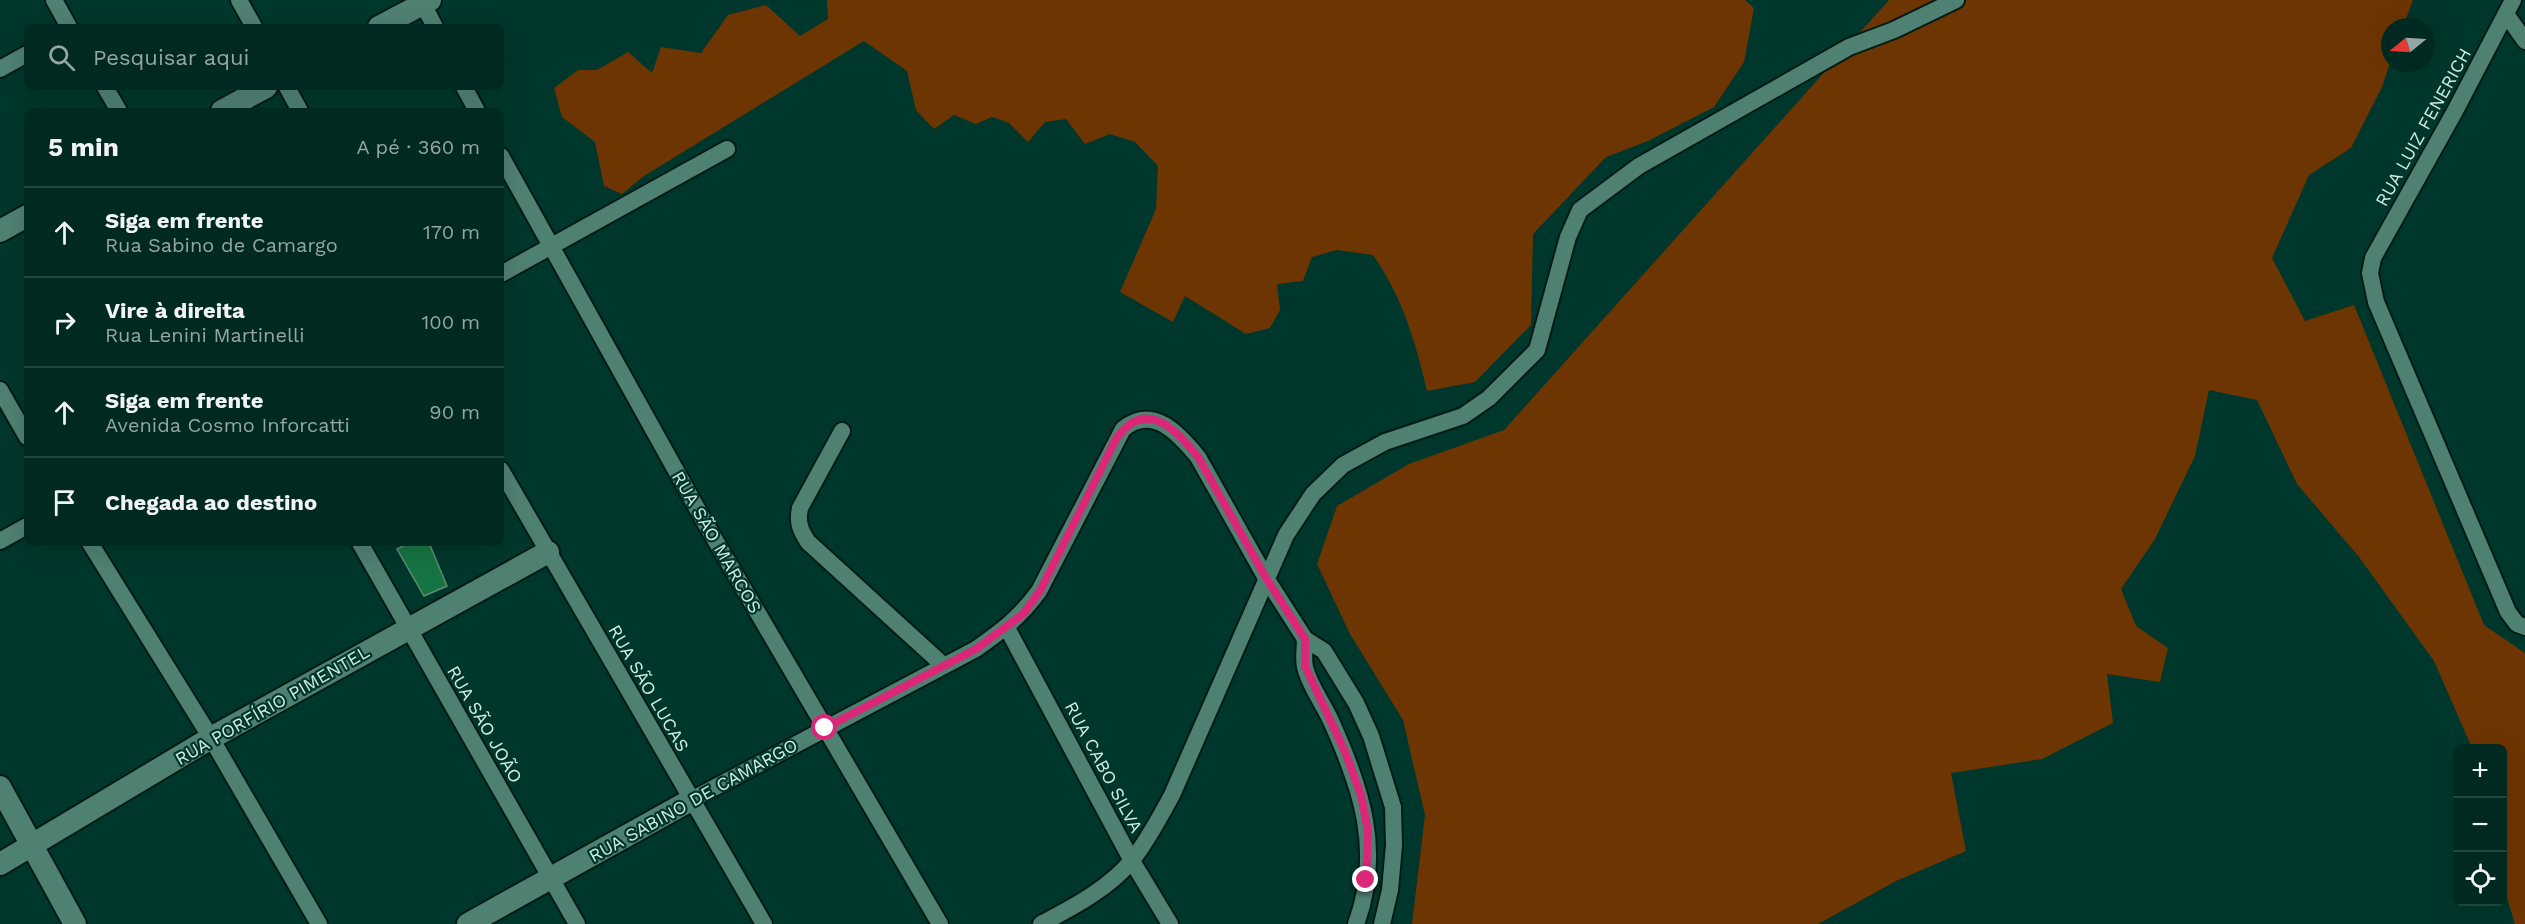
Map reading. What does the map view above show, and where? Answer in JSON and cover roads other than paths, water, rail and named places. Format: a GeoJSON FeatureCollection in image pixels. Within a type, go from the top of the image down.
{"type":"FeatureCollection","features":[{"type":"Feature","properties":{"kind":"street"},"geometry":{"type":"LineString","coordinates":[[54,0],[67,24]]}},
{"type":"Feature","properties":{"kind":"street"},"geometry":{"type":"LineString","coordinates":[[239,0],[252,24]]}},
{"type":"Feature","properties":{"kind":"street"},"geometry":{"type":"LineString","coordinates":[[1041,924],[1088,897],[1132,861],[1172,795],[1286,535],[1313,495],[1343,465],[1384,442],[1463,416],[1489,398],[1537,350],[1568,237],[1580,210],[1639,166],[1850,47],[1893,30],[1956,0]]}},
{"type":"Feature","properties":{"kind":"street"},"geometry":{"type":"LineString","coordinates":[[384,24],[425,1],[434,24]]}},
{"type":"Feature","properties":{"kind":"street"},"geometry":{"type":"LineString","coordinates":[[2509,7],[2525,41]]}},
{"type":"Feature","properties":{"kind":"street","name":"RUA LUIZ FENERICH"},"geometry":{"type":"LineString","coordinates":[[2509,7],[2373,258],[2370,273],[2376,302],[2508,612],[2517,624],[2525,627]]}},
{"type":"Feature","properties":{"kind":"street"},"geometry":{"type":"LineString","coordinates":[[0,69],[24,56]]}},
{"type":"Feature","properties":{"kind":"street"},"geometry":{"type":"LineString","coordinates":[[107,90],[117,108]]}},
{"type":"Feature","properties":{"kind":"street"},"geometry":{"type":"LineString","coordinates":[[228,108],[260,90]]}},
{"type":"Feature","properties":{"kind":"street"},"geometry":{"type":"LineString","coordinates":[[289,90],[298,108]]}},
{"type":"Feature","properties":{"kind":"street"},"geometry":{"type":"LineString","coordinates":[[466,90],[475,108]]}},
{"type":"Feature","properties":{"kind":"street"},"geometry":{"type":"LineString","coordinates":[[504,272],[727,149]]}},
{"type":"Feature","properties":{"kind":"street","name":"RUA SÃO MARCOS"},"geometry":{"type":"LineString","coordinates":[[504,162],[550,248],[940,924]]}},
{"type":"Feature","properties":{"kind":"street"},"geometry":{"type":"LineString","coordinates":[[0,231],[24,218]]}},
{"type":"Feature","properties":{"kind":"street"},"geometry":{"type":"LineString","coordinates":[[0,390],[24,432]]}},
{"type":"Feature","properties":{"kind":"street","name":"RUA SABINO DE CAMARGO"},"geometry":{"type":"LineString","coordinates":[[468,924],[691,800],[976,649],[1007,628],[1023,614],[1040,591],[1116,439],[1130,423],[1147,418],[1157,420],[1185,440],[1198,457],[1266,578]]}},
{"type":"Feature","properties":{"kind":"street"},"geometry":{"type":"LineString","coordinates":[[842,431],[800,508],[797,520],[801,531],[808,542],[943,665]]}},
{"type":"Feature","properties":{"kind":"street","name":"RUA SÃO LUCAS"},"geometry":{"type":"LineString","coordinates":[[504,475],[764,924]]}},
{"type":"Feature","properties":{"kind":"street"},"geometry":{"type":"LineString","coordinates":[[0,541],[24,528]]}},
{"type":"Feature","properties":{"kind":"street"},"geometry":{"type":"LineString","coordinates":[[92,546],[212,738],[319,924]]}},
{"type":"Feature","properties":{"kind":"street","name":"RUA SÃO JOÃO"},"geometry":{"type":"LineString","coordinates":[[362,546],[577,924]]}},
{"type":"Feature","properties":{"kind":"street","name":"RUA PORFÍRIO PIMENTEL"},"geometry":{"type":"LineString","coordinates":[[0,864],[33,847],[212,738],[548,552]]}},
{"type":"Feature","properties":{"kind":"street"},"geometry":{"type":"LineString","coordinates":[[1266,578],[1305,639],[1324,651],[1356,703],[1386,780],[1393,807],[1394,845],[1390,890],[1382,924]]}},
{"type":"Feature","properties":{"kind":"street","name":"RUA CABO SILVA"},"geometry":{"type":"LineString","coordinates":[[1007,628],[1132,861],[1170,924]]}},
{"type":"Feature","properties":{"kind":"street"},"geometry":{"type":"LineString","coordinates":[[1305,639],[1305,666],[1349,763],[1361,795],[1368,831],[1366,880],[1356,924]]}},
{"type":"Feature","properties":{"kind":"street"},"geometry":{"type":"LineString","coordinates":[[0,787],[75,924]]}}]}
